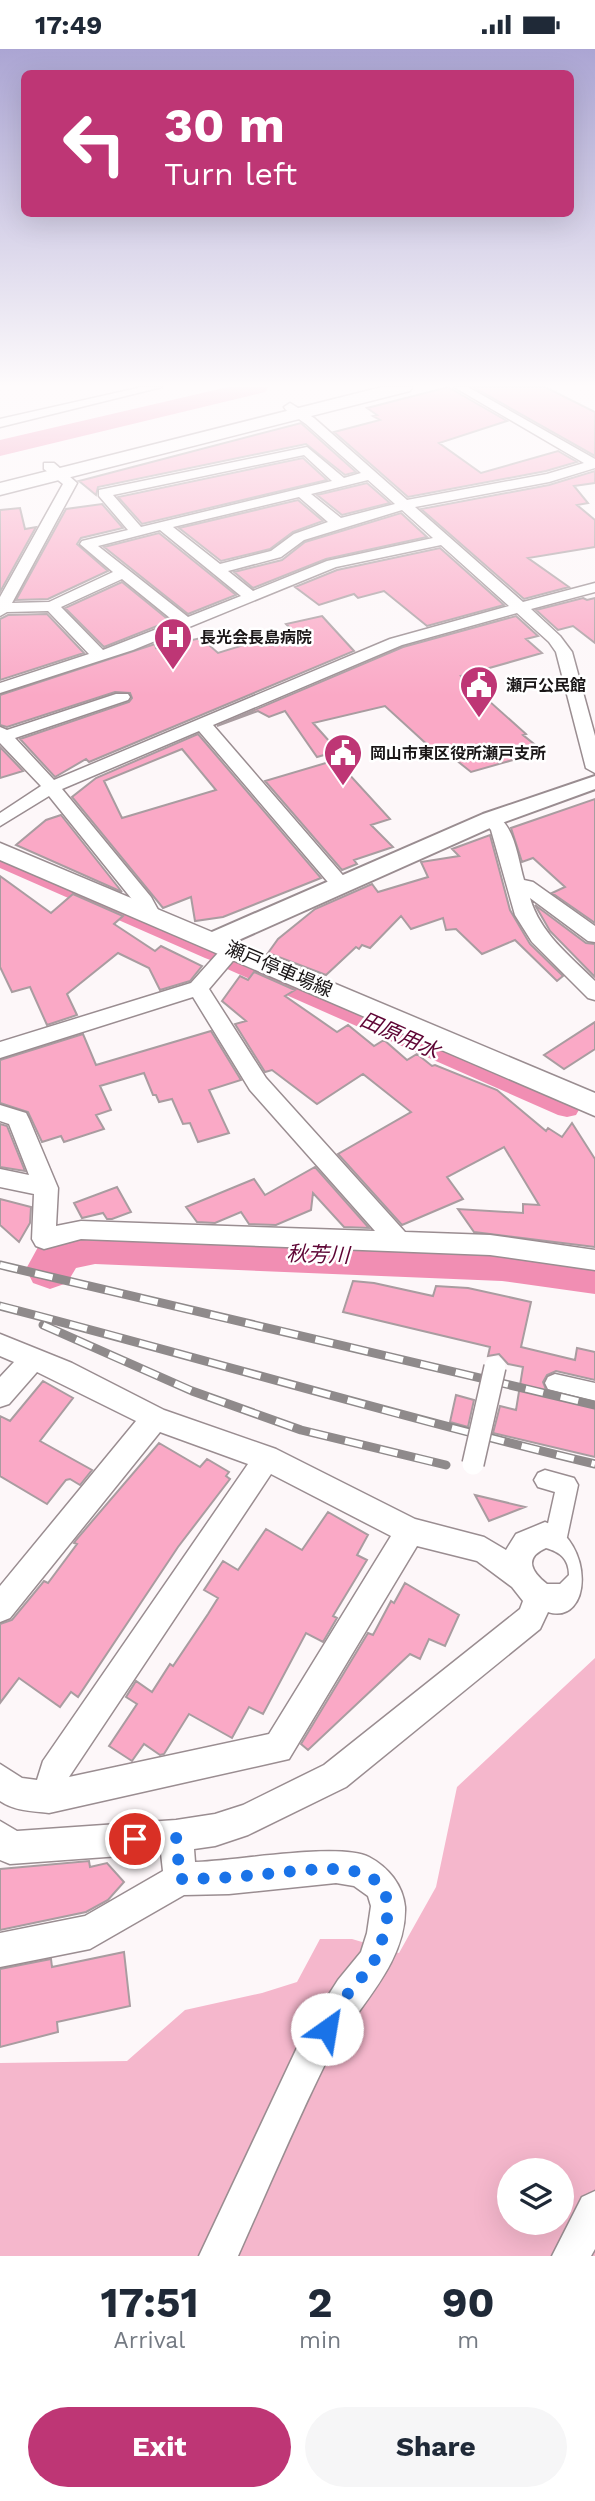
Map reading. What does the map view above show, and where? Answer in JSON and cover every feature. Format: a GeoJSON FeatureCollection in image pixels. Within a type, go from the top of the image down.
{"type":"FeatureCollection","features":[{"type":"Feature","properties":{"kind":"main road","name":"瀬戸停車場線"},"geometry":{"type":"LineString","coordinates":[[0,851],[595,1107],[592,1123],[595,1132]]}},
{"type":"Feature","properties":{"kind":"street"},"geometry":{"type":"LineString","coordinates":[[1,610],[67,490]]}},
{"type":"Feature","properties":{"kind":"street"},"geometry":{"type":"LineString","coordinates":[[119,490],[104,493],[138,531]]}},
{"type":"Feature","properties":{"kind":"street"},"geometry":{"type":"LineString","coordinates":[[187,624],[87,544],[305,490]]}},
{"type":"Feature","properties":{"kind":"street"},"geometry":{"type":"LineString","coordinates":[[388,490],[555,639],[564,652],[595,768]]}},
{"type":"Feature","properties":{"kind":"street"},"geometry":{"type":"LineString","coordinates":[[218,569],[276,554],[299,537],[338,523],[405,505],[485,490]]}},
{"type":"Feature","properties":{"kind":"street"},"geometry":{"type":"LineString","coordinates":[[300,491],[338,523]]}},
{"type":"Feature","properties":{"kind":"street"},"geometry":{"type":"LineString","coordinates":[[162,525],[252,597]]}},
{"type":"Feature","properties":{"kind":"street"},"geometry":{"type":"LineString","coordinates":[[0,688],[187,624],[332,564],[444,540]]}},
{"type":"Feature","properties":{"kind":"street"},"geometry":{"type":"LineString","coordinates":[[1,610],[52,606],[124,573]]}},
{"type":"Feature","properties":{"kind":"street"},"geometry":{"type":"LineString","coordinates":[[0,821],[51,787],[396,642],[595,587]]}},
{"type":"Feature","properties":{"kind":"street"},"geometry":{"type":"LineString","coordinates":[[52,606],[81,639],[100,655]]}},
{"type":"Feature","properties":{"kind":"street"},"geometry":{"type":"LineString","coordinates":[[122,697],[1,735],[51,787],[145,901],[152,917]]}},
{"type":"Feature","properties":{"kind":"street"},"geometry":{"type":"LineString","coordinates":[[201,722],[340,884]]}},
{"type":"Feature","properties":{"kind":"street"},"geometry":{"type":"LineString","coordinates":[[0,1050],[198,989],[223,945],[340,884],[491,819],[595,782]]}},
{"type":"Feature","properties":{"kind":"street"},"geometry":{"type":"LineString","coordinates":[[491,819],[500,829],[525,915],[538,937],[595,993]]}},
{"type":"Feature","properties":{"kind":"street"},"geometry":{"type":"LineString","coordinates":[[516,884],[526,886],[595,936]]}},
{"type":"Feature","properties":{"kind":"street"},"geometry":{"type":"LineString","coordinates":[[198,989],[258,1084],[398,1241]]}},
{"type":"Feature","properties":{"kind":"street"},"geometry":{"type":"LineString","coordinates":[[0,1113],[18,1119],[46,1188],[44,1239],[81,1230],[398,1241],[490,1245],[595,1260]]}},
{"type":"Feature","properties":{"kind":"street"},"geometry":{"type":"LineString","coordinates":[[0,1178],[46,1188]]}},
{"type":"Feature","properties":{"kind":"street"},"geometry":{"type":"LineString","coordinates":[[0,1345],[62,1371],[155,1418],[266,1458],[410,1531],[484,1551],[550,1599],[571,1596],[583,1580],[585,1570],[576,1549],[556,1537],[534,1537],[526,1543],[484,1551]]}},
{"type":"Feature","properties":{"kind":"street"},"geometry":{"type":"LineString","coordinates":[[0,1396],[32,1359]]}},
{"type":"Feature","properties":{"kind":"street"},"geometry":{"type":"LineString","coordinates":[[473,1464],[495,1367]]}},
{"type":"Feature","properties":{"kind":"street"},"geometry":{"type":"LineString","coordinates":[[555,1383],[595,1392]]}},
{"type":"Feature","properties":{"kind":"street"},"geometry":{"type":"LineString","coordinates":[[0,1608],[155,1418]]}},
{"type":"Feature","properties":{"kind":"street"},"geometry":{"type":"LineString","coordinates":[[48,1797],[54,1772],[266,1458]]}},
{"type":"Feature","properties":{"kind":"street"},"geometry":{"type":"LineString","coordinates":[[545,1480],[567,1485],[556,1537]]}},
{"type":"Feature","properties":{"kind":"street"},"geometry":{"type":"LineString","coordinates":[[0,1780],[15,1793],[48,1797],[278,1748],[410,1531]]}},
{"type":"Feature","properties":{"kind":"street"},"geometry":{"type":"LineString","coordinates":[[0,1837],[10,1848],[176,1836],[215,1830],[248,1819],[335,1776],[530,1619],[529,1586],[517,1562],[526,1543]]}},
{"type":"Feature","properties":{"kind":"street"},"geometry":{"type":"LineString","coordinates":[[176,1836],[180,1879]]}},
{"type":"Feature","properties":{"kind":"street"},"geometry":{"type":"LineString","coordinates":[[0,1950],[90,1932],[180,1879],[229,1878],[336,1867],[360,1870],[381,1885],[388,1906],[384,1933],[374,1962],[350,1991],[315,2047],[218,2256]]}},
{"type":"Feature","properties":{"kind":"street"},"geometry":{"type":"LineString","coordinates":[[571,2256],[595,2210]]}},
{"type":"Feature","properties":{"kind":"shaded area"},"geometry":{"type":"Polygon","coordinates":[[[595,1658],[595,2256],[0,2256],[0,2063],[127,2061],[185,2010],[262,1993],[297,1982],[320,1939],[352,1939],[399,1953],[436,1887],[457,1787],[595,1658]]]}},
{"type":"Feature","properties":{"kind":"building"},"geometry":{"type":"Polygon","coordinates":[[[151,490],[285,490],[142,524],[118,497],[151,490]]]}},
{"type":"Feature","properties":{"kind":"building"},"geometry":{"type":"Polygon","coordinates":[[[338,490],[375,490],[390,503],[342,515],[317,495],[338,490]]]}},
{"type":"Feature","properties":{"kind":"building"},"geometry":{"type":"Polygon","coordinates":[[[400,490],[445,490],[408,497],[400,490]]]}},
{"type":"Feature","properties":{"kind":"building"},"geometry":{"type":"Polygon","coordinates":[[[522,490],[577,490],[588,503],[577,505],[595,520],[595,547],[528,558],[569,587],[524,599],[421,509],[522,490]]]}},
{"type":"Feature","properties":{"kind":"building"},"geometry":{"type":"Polygon","coordinates":[[[298,500],[323,521],[293,532],[270,549],[221,561],[179,528],[298,500]]]}},
{"type":"Feature","properties":{"kind":"building"},"geometry":{"type":"Polygon","coordinates":[[[102,504],[123,528],[81,538],[77,544],[108,571],[48,599],[16,600],[66,509],[102,504]]]}},
{"type":"Feature","properties":{"kind":"building"},"geometry":{"type":"Polygon","coordinates":[[[20,508],[25,529],[36,527],[0,592],[0,510],[20,508]]]}},
{"type":"Feature","properties":{"kind":"building"},"geometry":{"type":"Polygon","coordinates":[[[401,513],[427,537],[326,559],[253,588],[234,572],[282,560],[305,542],[401,513]]]}},
{"type":"Feature","properties":{"kind":"building"},"geometry":{"type":"Polygon","coordinates":[[[159,533],[236,595],[188,614],[104,547],[159,533]]]}},
{"type":"Feature","properties":{"kind":"building"},"geometry":{"type":"Polygon","coordinates":[[[440,548],[504,605],[427,626],[384,591],[358,598],[354,594],[319,605],[295,587],[337,570],[440,548]]]}},
{"type":"Feature","properties":{"kind":"building"},"geometry":{"type":"Polygon","coordinates":[[[122,582],[170,621],[104,647],[65,608],[122,582]]]}},
{"type":"Feature","properties":{"kind":"building"},"geometry":{"type":"Polygon","coordinates":[[[583,598],[595,598],[595,643],[573,626],[558,630],[536,610],[583,598]]]}},
{"type":"Feature","properties":{"kind":"building"},"geometry":{"type":"Polygon","coordinates":[[[47,614],[84,653],[0,680],[0,619],[8,615],[47,614]]]}},
{"type":"Feature","properties":{"kind":"building"},"geometry":{"type":"Polygon","coordinates":[[[322,616],[354,651],[89,762],[86,759],[55,777],[20,739],[129,702],[132,698],[130,693],[115,692],[7,727],[0,725],[0,695],[155,644],[156,648],[201,638],[218,653],[292,630],[286,624],[322,616]]]}},
{"type":"Feature","properties":{"kind":"building"},"geometry":{"type":"Polygon","coordinates":[[[516,616],[538,636],[526,639],[542,653],[461,676],[526,734],[523,735],[539,748],[530,751],[534,754],[471,772],[451,756],[443,759],[385,706],[313,723],[338,751],[317,757],[285,711],[269,717],[258,711],[217,726],[403,647],[516,616]]]}},
{"type":"Feature","properties":{"kind":"building"},"geometry":{"type":"Polygon","coordinates":[[[198,734],[321,878],[223,917],[195,921],[191,897],[163,908],[72,797],[96,778],[198,734]],[[182,749],[104,781],[122,818],[216,790],[182,749]]]}},
{"type":"Feature","properties":{"kind":"building"},"geometry":{"type":"Polygon","coordinates":[[[0,747],[23,771],[0,778],[0,747]]]}},
{"type":"Feature","properties":{"kind":"building"},"geometry":{"type":"Polygon","coordinates":[[[336,760],[390,819],[371,825],[393,847],[354,860],[357,864],[342,870],[265,781],[336,760]]]}},
{"type":"Feature","properties":{"kind":"building"},"geometry":{"type":"Polygon","coordinates":[[[595,799],[595,923],[552,893],[565,887],[533,858],[522,862],[511,828],[595,799]]]}},
{"type":"Feature","properties":{"kind":"building"},"geometry":{"type":"Polygon","coordinates":[[[61,815],[122,892],[16,845],[46,820],[61,815]]]}},
{"type":"Feature","properties":{"kind":"building"},"geometry":{"type":"Polygon","coordinates":[[[490,835],[510,910],[530,944],[563,976],[557,981],[515,940],[482,954],[456,929],[446,930],[443,918],[411,929],[401,916],[370,948],[362,945],[359,949],[356,947],[326,975],[268,953],[278,939],[315,909],[372,884],[378,892],[428,877],[421,862],[459,856],[452,849],[490,835]]]}},
{"type":"Feature","properties":{"kind":"building"},"geometry":{"type":"Polygon","coordinates":[[[0,876],[51,913],[73,894],[123,916],[114,924],[155,951],[161,946],[202,966],[190,981],[160,990],[149,968],[118,953],[67,994],[77,1015],[47,1025],[30,987],[12,992],[0,967],[0,876]]]}},
{"type":"Feature","properties":{"kind":"building"},"geometry":{"type":"Polygon","coordinates":[[[535,905],[586,943],[595,944],[595,977],[550,931],[535,905]]]}},
{"type":"Feature","properties":{"kind":"building"},"geometry":{"type":"Polygon","coordinates":[[[254,972],[295,990],[285,996],[337,1032],[348,1025],[374,1046],[384,1040],[407,1060],[417,1054],[432,1066],[497,1090],[546,1131],[548,1128],[562,1137],[572,1123],[595,1159],[595,1247],[474,1232],[458,1209],[523,1213],[523,1204],[539,1205],[504,1147],[447,1177],[463,1199],[402,1225],[338,1154],[411,1112],[363,1074],[317,1104],[272,1070],[265,1072],[235,1024],[246,1021],[222,1001],[240,976],[248,980],[254,972]]]}},
{"type":"Feature","properties":{"kind":"building"},"geometry":{"type":"Polygon","coordinates":[[[595,1022],[595,1049],[564,1069],[544,1055],[595,1022]]]}},
{"type":"Feature","properties":{"kind":"building"},"geometry":{"type":"Polygon","coordinates":[[[211,1031],[241,1080],[209,1090],[229,1133],[198,1142],[190,1123],[183,1124],[172,1099],[159,1102],[156,1095],[153,1095],[144,1073],[100,1086],[111,1110],[96,1115],[104,1129],[64,1142],[61,1136],[42,1142],[28,1112],[0,1103],[0,1060],[83,1034],[96,1065],[211,1031]]]}},
{"type":"Feature","properties":{"kind":"building"},"geometry":{"type":"Polygon","coordinates":[[[0,1124],[7,1126],[25,1171],[0,1167],[0,1124]]]}},
{"type":"Feature","properties":{"kind":"building"},"geometry":{"type":"Polygon","coordinates":[[[315,1167],[369,1228],[344,1227],[313,1193],[311,1210],[276,1225],[249,1224],[241,1212],[215,1223],[197,1222],[186,1207],[254,1179],[265,1195],[315,1167]]]}},
{"type":"Feature","properties":{"kind":"building"},"geometry":{"type":"Polygon","coordinates":[[[117,1187],[131,1212],[112,1219],[107,1219],[103,1213],[82,1218],[74,1203],[117,1187]]]}},
{"type":"Feature","properties":{"kind":"building"},"geometry":{"type":"Polygon","coordinates":[[[0,1199],[31,1207],[30,1223],[19,1242],[0,1225],[0,1199]]]}},
{"type":"Feature","properties":{"kind":"building"},"geometry":{"type":"Polygon","coordinates":[[[353,1281],[433,1296],[436,1286],[468,1288],[531,1302],[521,1347],[575,1360],[577,1348],[595,1352],[595,1380],[556,1371],[547,1375],[543,1382],[547,1392],[595,1403],[595,1457],[493,1433],[500,1406],[516,1410],[523,1367],[508,1364],[499,1354],[488,1356],[490,1347],[343,1312],[353,1281]]]}},
{"type":"Feature","properties":{"kind":"building"},"geometry":{"type":"Polygon","coordinates":[[[43,1381],[73,1398],[40,1441],[92,1470],[80,1485],[70,1479],[66,1480],[47,1504],[0,1476],[0,1416],[10,1421],[43,1381]]]}},
{"type":"Feature","properties":{"kind":"building"},"geometry":{"type":"Polygon","coordinates":[[[456,1395],[474,1400],[468,1427],[450,1422],[456,1395]]]}},
{"type":"Feature","properties":{"kind":"building"},"geometry":{"type":"Polygon","coordinates":[[[159,1443],[200,1467],[207,1459],[229,1472],[226,1476],[230,1479],[178,1547],[78,1697],[71,1692],[60,1707],[19,1678],[0,1703],[0,1624],[12,1620],[44,1581],[48,1583],[77,1544],[74,1543],[76,1540],[159,1443]]]}},
{"type":"Feature","properties":{"kind":"building"},"geometry":{"type":"Polygon","coordinates":[[[475,1495],[525,1507],[489,1521],[475,1495]]]}},
{"type":"Feature","properties":{"kind":"building"},"geometry":{"type":"Polygon","coordinates":[[[328,1512],[368,1535],[357,1555],[367,1560],[333,1616],[337,1618],[323,1642],[306,1633],[263,1714],[249,1707],[232,1738],[189,1714],[164,1754],[160,1755],[144,1744],[132,1761],[109,1746],[137,1704],[126,1697],[136,1681],[152,1692],[170,1664],[173,1666],[218,1598],[204,1590],[223,1561],[238,1570],[266,1529],[302,1550],[328,1512]]]}},
{"type":"Feature","properties":{"kind":"building"},"geometry":{"type":"Polygon","coordinates":[[[405,1583],[459,1615],[445,1646],[429,1639],[420,1659],[410,1654],[308,1750],[301,1744],[368,1633],[373,1635],[391,1601],[394,1603],[405,1583]]]}},
{"type":"Feature","properties":{"kind":"building"},"geometry":{"type":"Polygon","coordinates":[[[89,1861],[90,1867],[107,1863],[124,1882],[108,1900],[86,1912],[0,1930],[0,1869],[89,1861]]]}},
{"type":"Feature","properties":{"kind":"building"},"geometry":{"type":"Polygon","coordinates":[[[124,1952],[130,2006],[57,2022],[58,2032],[0,2047],[0,1969],[51,1959],[52,1967],[124,1952]]]}},
{"type":"Feature","properties":{"kind":"waterway","name":"田原用水"},"geometry":{"type":"LineString","coordinates":[[0,860],[213,953]]}},
{"type":"Feature","properties":{"kind":"waterway","name":"田原用水"},"geometry":{"type":"LineString","coordinates":[[233,963],[567,1108]]}},
{"type":"Feature","properties":{"kind":"waterway","name":"秋芳川"},"geometry":{"type":"LineString","coordinates":[[50,1269],[60,1252],[95,1245],[502,1261],[595,1274]]}},
{"type":"Feature","properties":{"kind":"railway"},"geometry":{"type":"LineString","coordinates":[[0,1265],[595,1405]]}},
{"type":"Feature","properties":{"kind":"railway"},"geometry":{"type":"LineString","coordinates":[[0,1306],[595,1464]]}},
{"type":"Feature","properties":{"kind":"railway"},"geometry":{"type":"LineString","coordinates":[[43,1325],[192,1391],[301,1430],[446,1465]]}},
{"type":"Feature","properties":{"kind":"place","name":"長光会長島病院"},"geometry":{"type":"Point","coordinates":[173,671]}},
{"type":"Feature","properties":{"kind":"place","name":"瀬戸公民館"},"geometry":{"type":"Point","coordinates":[479,719]}},
{"type":"Feature","properties":{"kind":"place","name":"岡山市東区役所瀬戸支所"},"geometry":{"type":"Point","coordinates":[343,787]}},
{"type":"Feature","properties":{"kind":"route"},"geometry":{"type":"LineString","coordinates":[[135,1839],[176,1836],[180,1879],[229,1878],[336,1867],[360,1870],[381,1885],[388,1906],[384,1933],[374,1962],[350,1991],[327,2029]]}}]}
